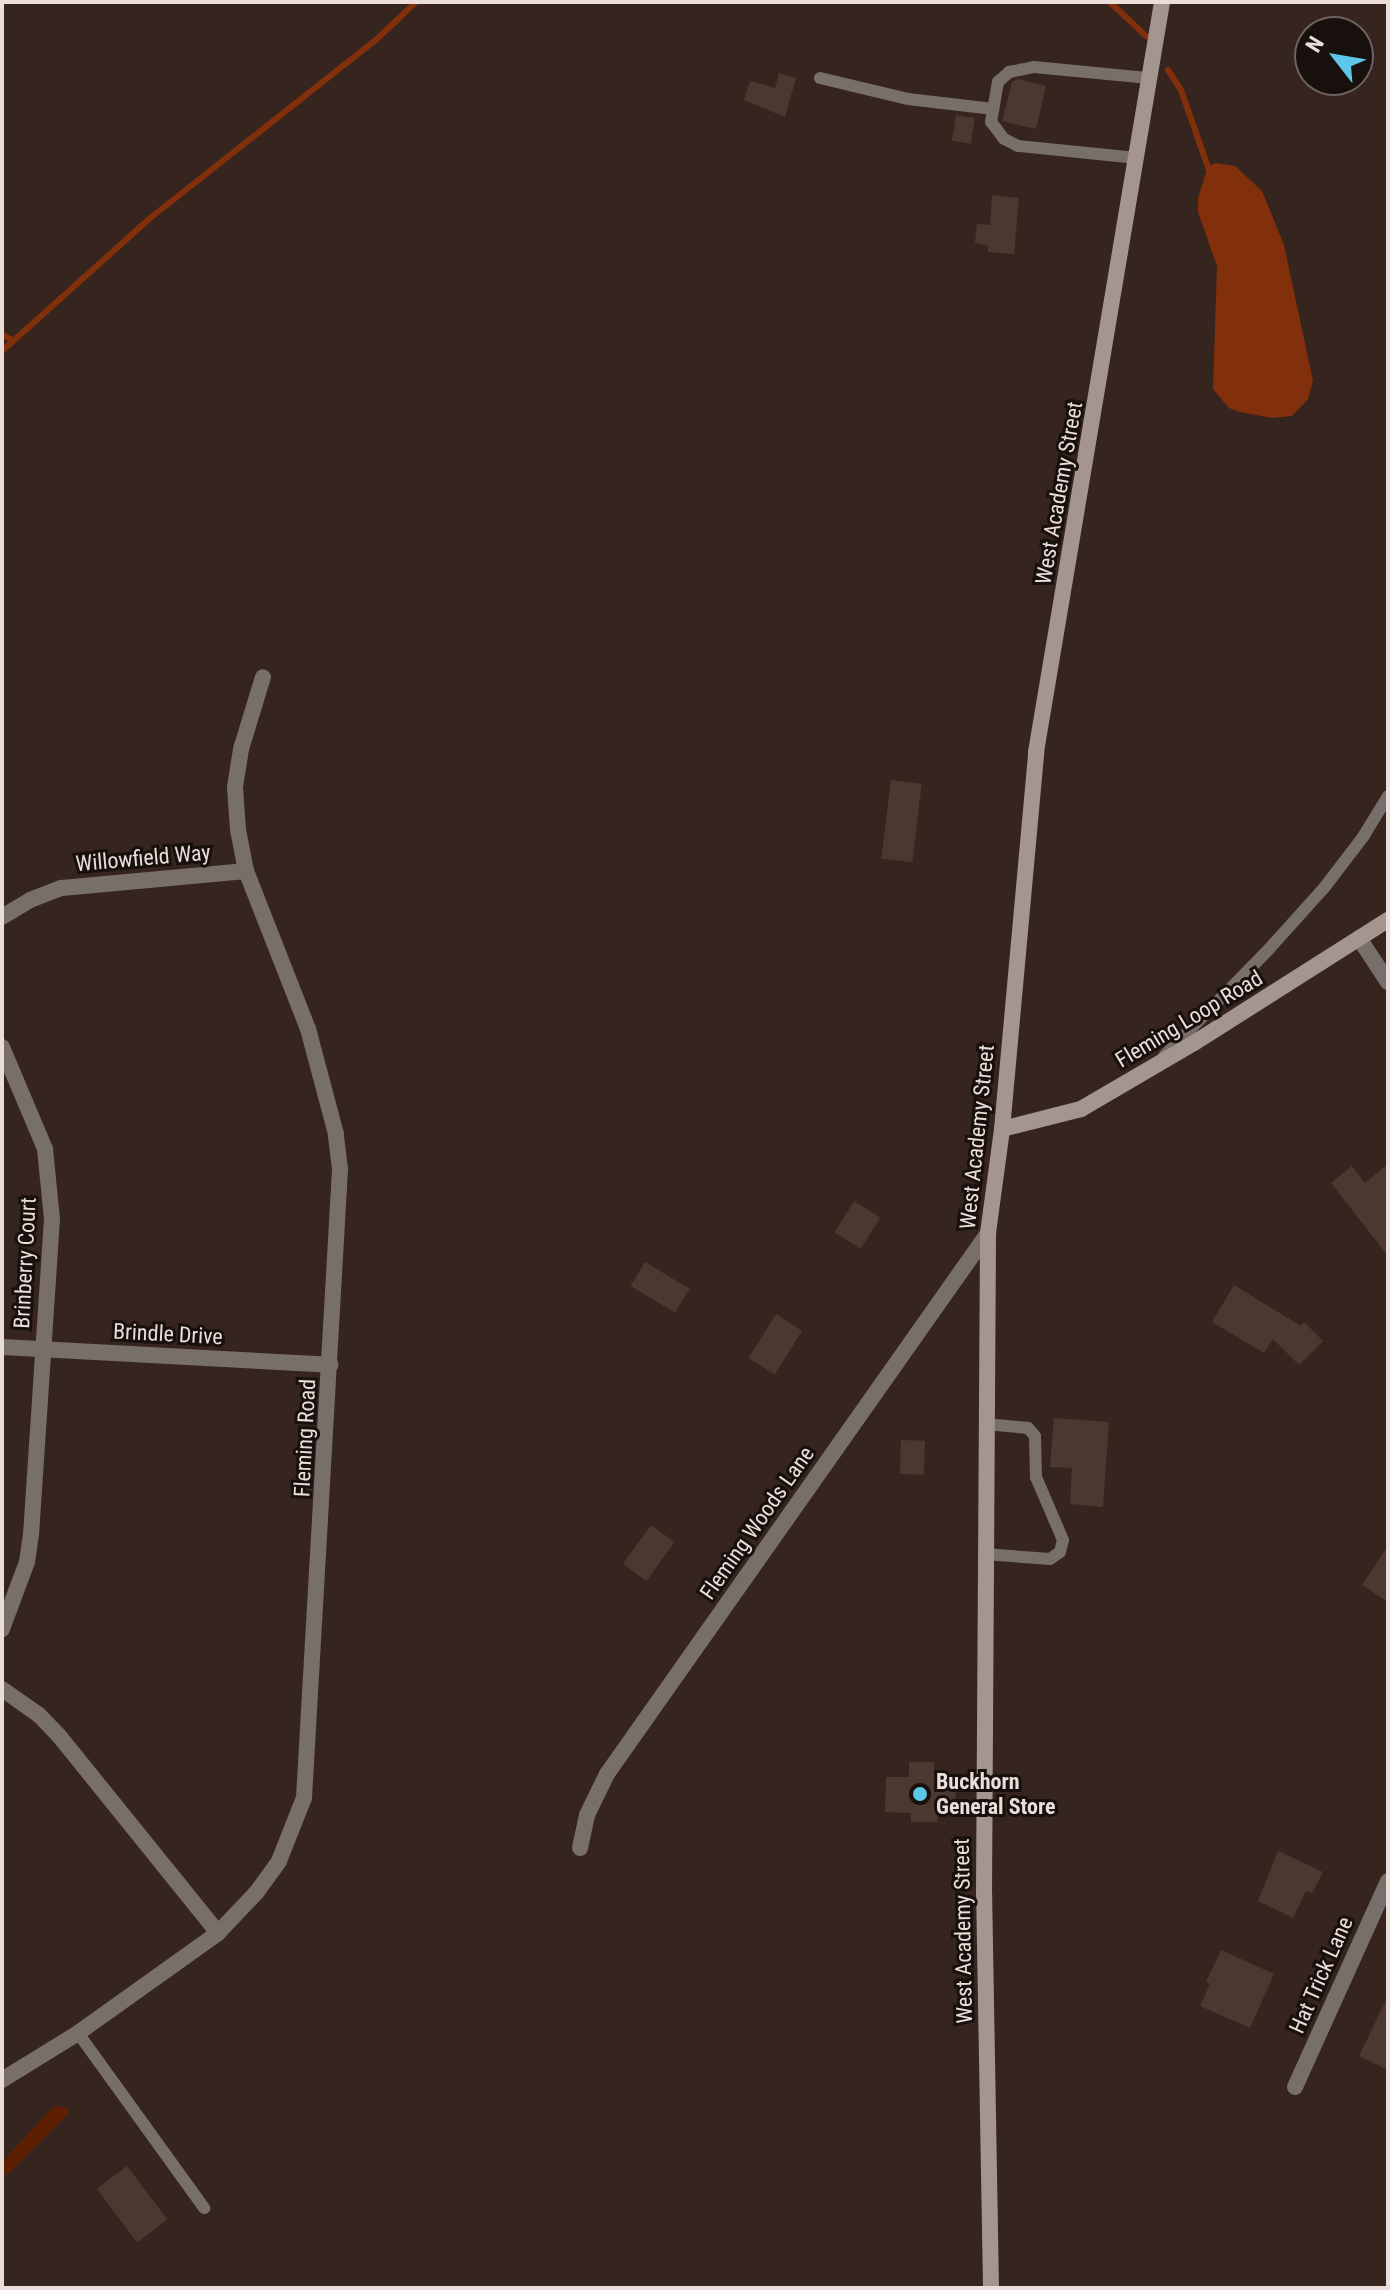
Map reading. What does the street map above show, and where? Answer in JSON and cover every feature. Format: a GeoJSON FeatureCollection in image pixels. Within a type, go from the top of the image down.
{"type":"FeatureCollection","features":[{"type":"Feature","properties":{"kind":"main road","name":"West Academy Street"},"geometry":{"type":"LineString","coordinates":[[991,2288],[984,1893],[988,1233],[1002,1129],[1036,752],[1162,2]]}},
{"type":"Feature","properties":{"kind":"main road","name":"Fleming Loop Road"},"geometry":{"type":"LineString","coordinates":[[1002,1129],[1081,1109],[1388,920]]}},
{"type":"Feature","properties":{"kind":"street","name":"Fleming Road"},"geometry":{"type":"LineString","coordinates":[[2,2080],[78,2033],[218,1933],[256,1893],[279,1861],[304,1798],[341,1201],[336,1134],[308,1029],[246,871],[238,830],[235,787],[249,718],[263,677]]}},
{"type":"Feature","properties":{"kind":"street","name":"Willowfield Way"},"geometry":{"type":"LineString","coordinates":[[2,917],[30,900],[62,888],[246,871]]}},
{"type":"Feature","properties":{"kind":"street"},"geometry":{"type":"LineString","coordinates":[[1359,938],[1388,982]]}},
{"type":"Feature","properties":{"kind":"street","name":"Brinberry Court"},"geometry":{"type":"LineString","coordinates":[[2,1047],[32,1112],[45,1149],[51,1184],[43,1349],[27,1562],[2,1629]]}},
{"type":"Feature","properties":{"kind":"street","name":"Fleming Woods Lane"},"geometry":{"type":"LineString","coordinates":[[580,1848],[587,1815],[607,1774],[988,1233]]}},
{"type":"Feature","properties":{"kind":"street","name":"Brindle Drive"},"geometry":{"type":"LineString","coordinates":[[2,1347],[331,1365]]}},
{"type":"Feature","properties":{"kind":"street"},"geometry":{"type":"LineString","coordinates":[[2,1689],[39,1715],[60,1737],[218,1933]]}},
{"type":"Feature","properties":{"kind":"street","name":"Hat Trick Lane"},"geometry":{"type":"LineString","coordinates":[[1295,2087],[1382,1908],[1388,1881]]}},
{"type":"Feature","properties":{"kind":"lane"},"geometry":{"type":"LineString","coordinates":[[1137,158],[1018,146],[1004,139],[991,122],[998,82],[1009,72],[1034,67],[1149,78]]}},
{"type":"Feature","properties":{"kind":"lane"},"geometry":{"type":"LineString","coordinates":[[820,78],[908,99],[993,109]]}},
{"type":"Feature","properties":{"kind":"lane"},"geometry":{"type":"LineString","coordinates":[[1154,1066],[1324,888],[1363,837],[1388,796]]}},
{"type":"Feature","properties":{"kind":"lane"},"geometry":{"type":"LineString","coordinates":[[984,1554],[1050,1559],[1060,1552],[1063,1540],[1036,1477],[1035,1436],[1028,1428],[985,1424]]}},
{"type":"Feature","properties":{"kind":"lane"},"geometry":{"type":"LineString","coordinates":[[78,2033],[204,2208]]}},
{"type":"Feature","properties":{"kind":"shaded area"},"geometry":{"type":"Polygon","coordinates":[[[1216,163],[1235,166],[1262,191],[1284,245],[1313,381],[1308,399],[1292,416],[1272,418],[1240,412],[1229,408],[1213,389],[1217,266],[1198,212],[1198,198],[1208,166],[1216,163]]]}},
{"type":"Feature","properties":{"kind":"shaded area"},"geometry":{"type":"Polygon","coordinates":[[[53,2107],[66,2107],[69,2113],[10,2172],[2,2176],[2,2162],[53,2107]]]}},
{"type":"Feature","properties":{"kind":"building"},"geometry":{"type":"Polygon","coordinates":[[[779,73],[796,78],[785,117],[744,100],[750,81],[775,88],[779,73]]]}},
{"type":"Feature","properties":{"kind":"building"},"geometry":{"type":"Polygon","coordinates":[[[1018,79],[1046,86],[1036,129],[1002,121],[1012,82],[1018,79]]]}},
{"type":"Feature","properties":{"kind":"building"},"geometry":{"type":"Polygon","coordinates":[[[956,115],[975,118],[971,144],[952,141],[956,115]]]}},
{"type":"Feature","properties":{"kind":"building"},"geometry":{"type":"Polygon","coordinates":[[[992,195],[1019,198],[1014,254],[988,252],[988,245],[975,243],[977,224],[990,225],[992,195]]]}},
{"type":"Feature","properties":{"kind":"building"},"geometry":{"type":"Polygon","coordinates":[[[891,780],[922,784],[912,862],[881,858],[891,780]]]}},
{"type":"Feature","properties":{"kind":"building"},"geometry":{"type":"Polygon","coordinates":[[[1388,1164],[1388,1256],[1331,1183],[1352,1166],[1365,1183],[1388,1164]]]}},
{"type":"Feature","properties":{"kind":"building"},"geometry":{"type":"Polygon","coordinates":[[[854,1201],[880,1217],[861,1249],[834,1232],[854,1201]]]}},
{"type":"Feature","properties":{"kind":"building"},"geometry":{"type":"Polygon","coordinates":[[[645,1262],[690,1289],[675,1313],[631,1286],[645,1262]]]}},
{"type":"Feature","properties":{"kind":"building"},"geometry":{"type":"Polygon","coordinates":[[[1234,1285],[1301,1326],[1304,1322],[1323,1341],[1299,1365],[1273,1339],[1264,1353],[1212,1322],[1234,1285]]]}},
{"type":"Feature","properties":{"kind":"building"},"geometry":{"type":"Polygon","coordinates":[[[776,1314],[802,1330],[775,1375],[748,1358],[776,1314]]]}},
{"type":"Feature","properties":{"kind":"building"},"geometry":{"type":"Polygon","coordinates":[[[1054,1418],[1109,1422],[1103,1507],[1070,1504],[1072,1468],[1050,1467],[1054,1418]]]}},
{"type":"Feature","properties":{"kind":"building"},"geometry":{"type":"Polygon","coordinates":[[[901,1440],[925,1441],[924,1475],[900,1474],[901,1440]]]}},
{"type":"Feature","properties":{"kind":"building"},"geometry":{"type":"Polygon","coordinates":[[[651,1525],[674,1542],[646,1581],[623,1564],[651,1525]]]}},
{"type":"Feature","properties":{"kind":"building"},"geometry":{"type":"Polygon","coordinates":[[[1388,1546],[1388,1602],[1362,1585],[1388,1546]]]}},
{"type":"Feature","properties":{"kind":"building","name":"Buckhorn General Store"},"geometry":{"type":"Polygon","coordinates":[[[909,1762],[934,1762],[934,1777],[956,1777],[955,1811],[938,1810],[937,1822],[911,1822],[911,1813],[885,1812],[886,1777],[909,1777],[909,1762]]]}},
{"type":"Feature","properties":{"kind":"building"},"geometry":{"type":"Polygon","coordinates":[[[1278,1851],[1323,1872],[1312,1893],[1306,1891],[1293,1918],[1258,1901],[1278,1851]]]}},
{"type":"Feature","properties":{"kind":"building"},"geometry":{"type":"Polygon","coordinates":[[[1221,1950],[1274,1974],[1250,2028],[1200,2006],[1210,1984],[1206,1982],[1221,1950]]]}},
{"type":"Feature","properties":{"kind":"building"},"geometry":{"type":"Polygon","coordinates":[[[1388,1996],[1388,2070],[1359,2056],[1388,1996]]]}},
{"type":"Feature","properties":{"kind":"building"},"geometry":{"type":"Polygon","coordinates":[[[127,2166],[167,2220],[137,2242],[97,2189],[127,2166]]]}},
{"type":"Feature","properties":{"kind":"waterway"},"geometry":{"type":"LineString","coordinates":[[2,351],[149,219],[376,40],[416,2]]}},
{"type":"Feature","properties":{"kind":"waterway"},"geometry":{"type":"LineString","coordinates":[[1110,2],[1146,36]]}},
{"type":"Feature","properties":{"kind":"waterway"},"geometry":{"type":"LineString","coordinates":[[1168,70],[1181,90],[1209,170]]}},
{"type":"Feature","properties":{"kind":"waterway"},"geometry":{"type":"LineString","coordinates":[[2,334],[13,341]]}},
{"type":"Feature","properties":{"kind":"place","name":"Buckhorn General Store"},"geometry":{"type":"Point","coordinates":[920,1794]}}]}
